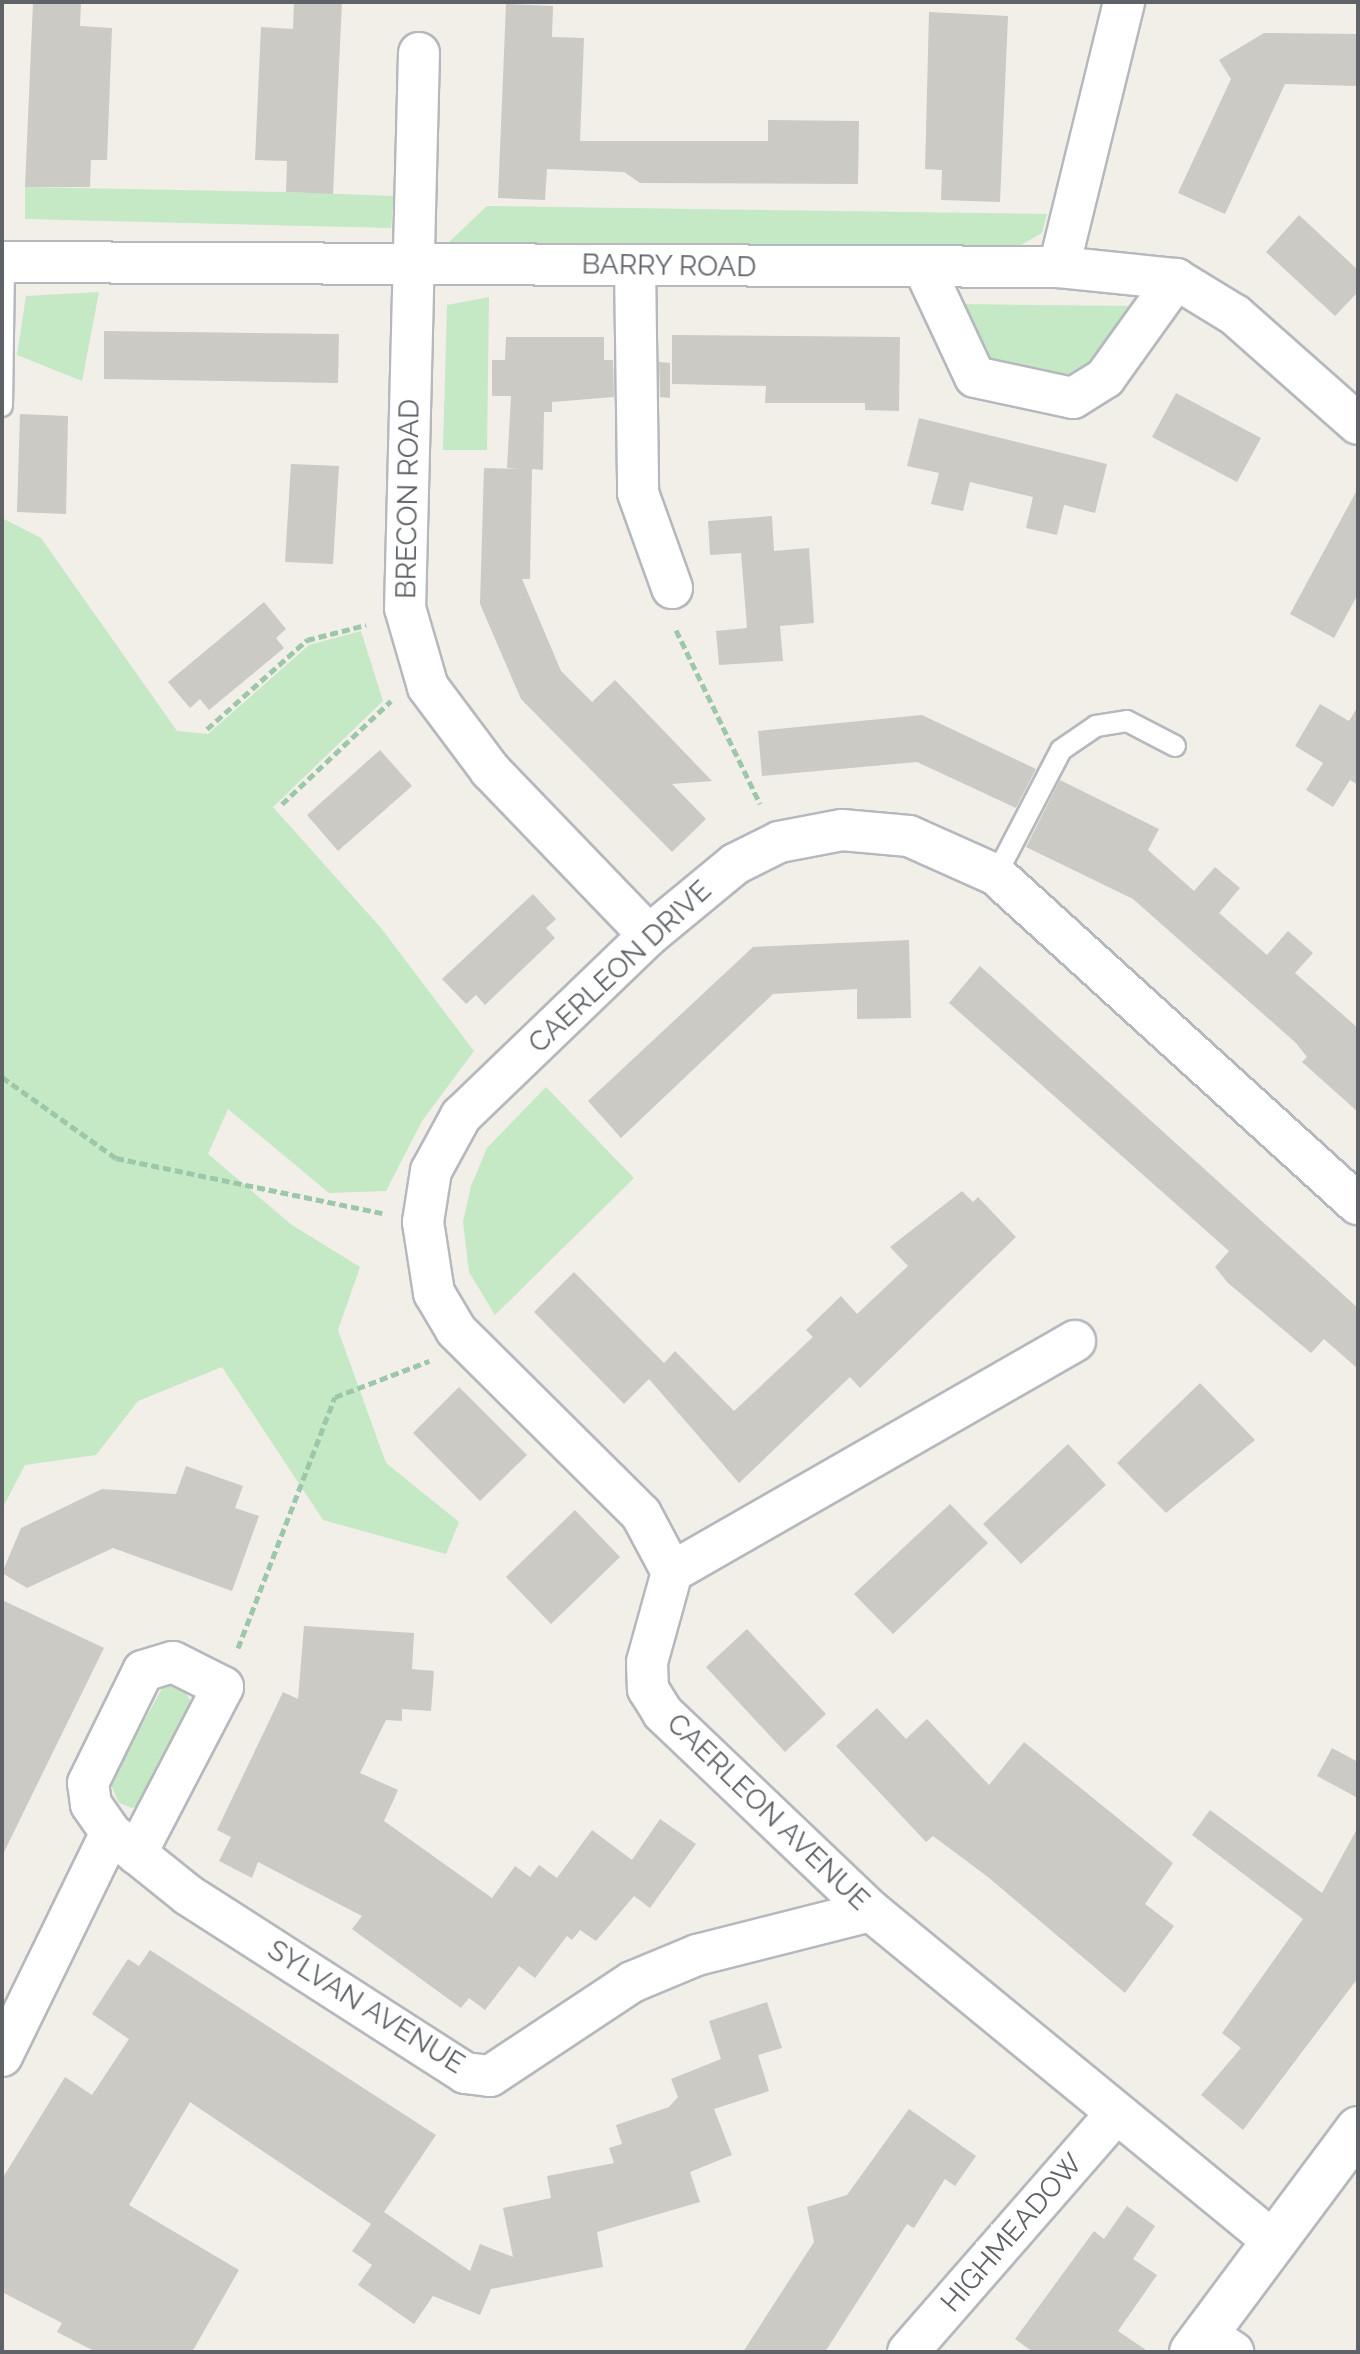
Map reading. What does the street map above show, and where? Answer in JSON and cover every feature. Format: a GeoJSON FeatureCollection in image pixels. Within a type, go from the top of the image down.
{"type":"FeatureCollection","features":[{"type":"Feature","properties":{"kind":"street"},"geometry":{"type":"LineString","coordinates":[[1059,267],[1124,2]]}},
{"type":"Feature","properties":{"kind":"street"},"geometry":{"type":"LineString","coordinates":[[414,264],[419,53]]}},
{"type":"Feature","properties":{"kind":"street","name":"BARRY ROAD"},"geometry":{"type":"LineString","coordinates":[[4,262],[1059,267],[1176,279],[1235,315],[1358,424]]}},
{"type":"Feature","properties":{"kind":"street","name":"BRECON ROAD"},"geometry":{"type":"LineString","coordinates":[[414,264],[407,615],[423,671],[490,770],[649,935]]}},
{"type":"Feature","properties":{"kind":"street"},"geometry":{"type":"LineString","coordinates":[[635,265],[638,493],[672,588]]}},
{"type":"Feature","properties":{"kind":"street"},"geometry":{"type":"LineString","coordinates":[[924,268],[975,377],[1073,398],[1105,378],[1176,279]]}},
{"type":"Feature","properties":{"kind":"street","name":"CAERLEON DRIVE"},"geometry":{"type":"LineString","coordinates":[[672,1572],[641,1514],[471,1344],[434,1293],[423,1222],[431,1171],[461,1116],[649,935],[735,864],[779,842],[842,830],[909,836],[996,875],[1358,1204]]}},
{"type":"Feature","properties":{"kind":"street"},"geometry":{"type":"LineString","coordinates":[[672,1572],[1075,1341]]}},
{"type":"Feature","properties":{"kind":"street","name":"CAERLEON AVENUE"},"geometry":{"type":"LineString","coordinates":[[672,1572],[647,1662],[648,1689],[663,1713],[871,1911],[1115,2115],[1272,2240]]}},
{"type":"Feature","properties":{"kind":"street","name":"SYLVAN AVENUE"},"geometry":{"type":"LineString","coordinates":[[223,1687],[173,1662],[143,1671],[88,1783],[91,1804],[123,1844],[465,2073],[490,2076],[632,1982],[697,1955],[871,1911]]}},
{"type":"Feature","properties":{"kind":"street"},"geometry":{"type":"LineString","coordinates":[[2,2056],[123,1844],[223,1687]]}},
{"type":"Feature","properties":{"kind":"street","name":"HIGHMEADOW"},"geometry":{"type":"LineString","coordinates":[[908,2352],[1115,2115]]}},
{"type":"Feature","properties":{"kind":"street"},"geometry":{"type":"LineString","coordinates":[[1210,2346],[1272,2240],[1358,2129]]}},
{"type":"Feature","properties":{"kind":"lane"},"geometry":{"type":"LineString","coordinates":[[2,406],[4,262]]}},
{"type":"Feature","properties":{"kind":"lane"},"geometry":{"type":"LineString","coordinates":[[996,875],[1061,750],[1096,726],[1127,721],[1175,746]]}},
{"type":"Feature","properties":{"kind":"path"},"geometry":{"type":"LineString","coordinates":[[672,588],[666,609],[779,842]]}},
{"type":"Feature","properties":{"kind":"path"},"geometry":{"type":"LineString","coordinates":[[207,729],[307,640],[407,615]]}},
{"type":"Feature","properties":{"kind":"path"},"geometry":{"type":"LineString","coordinates":[[282,804],[423,671]]}},
{"type":"Feature","properties":{"kind":"path"},"geometry":{"type":"LineString","coordinates":[[2,1077],[116,1158],[423,1222]]}},
{"type":"Feature","properties":{"kind":"path"},"geometry":{"type":"LineString","coordinates":[[223,1687],[335,1397],[471,1344]]}},
{"type":"Feature","properties":{"kind":"green space"},"geometry":{"type":"Polygon","coordinates":[[[25,187],[394,196],[391,228],[25,219],[25,187]]]}},
{"type":"Feature","properties":{"kind":"green space"},"geometry":{"type":"Polygon","coordinates":[[[487,206],[1047,214],[1042,233],[1012,250],[447,244],[487,206]]]}},
{"type":"Feature","properties":{"kind":"green space"},"geometry":{"type":"Polygon","coordinates":[[[99,292],[82,381],[17,355],[26,296],[99,292]]]}},
{"type":"Feature","properties":{"kind":"green space"},"geometry":{"type":"Polygon","coordinates":[[[489,297],[487,450],[443,450],[447,305],[489,297]]]}},
{"type":"Feature","properties":{"kind":"green space"},"geometry":{"type":"Polygon","coordinates":[[[956,304],[1140,306],[1086,381],[981,364],[956,304]]]}},
{"type":"Feature","properties":{"kind":"green space"},"geometry":{"type":"Polygon","coordinates":[[[2,518],[41,538],[177,731],[208,734],[309,645],[361,631],[383,701],[273,807],[381,928],[474,1051],[422,1121],[386,1191],[329,1193],[228,1109],[208,1154],[292,1225],[360,1267],[338,1330],[386,1463],[459,1522],[446,1554],[323,1520],[222,1367],[138,1401],[96,1455],[25,1465],[2,1509],[2,518]]]}},
{"type":"Feature","properties":{"kind":"green space"},"geometry":{"type":"Polygon","coordinates":[[[546,1087],[634,1178],[495,1315],[469,1272],[463,1222],[471,1186],[487,1148],[546,1087]]]}},
{"type":"Feature","properties":{"kind":"green space"},"geometry":{"type":"Polygon","coordinates":[[[165,1683],[180,1685],[193,1704],[145,1803],[132,1808],[119,1803],[110,1783],[165,1683]]]}},
{"type":"Feature","properties":{"kind":"building"},"geometry":{"type":"Polygon","coordinates":[[[33,2],[81,2],[80,26],[112,28],[107,160],[91,160],[90,187],[25,187],[33,2]]]}},
{"type":"Feature","properties":{"kind":"building"},"geometry":{"type":"Polygon","coordinates":[[[294,2],[342,2],[333,194],[286,192],[287,161],[255,160],[261,27],[293,29],[294,2]]]}},
{"type":"Feature","properties":{"kind":"building"},"geometry":{"type":"Polygon","coordinates":[[[506,4],[553,6],[552,37],[584,38],[580,141],[768,141],[768,120],[859,121],[858,184],[640,183],[624,172],[547,169],[545,200],[498,198],[506,4]]]}},
{"type":"Feature","properties":{"kind":"building"},"geometry":{"type":"Polygon","coordinates":[[[929,12],[1008,16],[1000,202],[941,200],[942,170],[925,169],[929,12]]]}},
{"type":"Feature","properties":{"kind":"building"},"geometry":{"type":"Polygon","coordinates":[[[1264,33],[1358,34],[1358,86],[1285,84],[1225,214],[1178,193],[1231,79],[1219,60],[1264,33]]]}},
{"type":"Feature","properties":{"kind":"building"},"geometry":{"type":"Polygon","coordinates":[[[1299,215],[1358,270],[1358,292],[1335,316],[1266,252],[1299,215]]]}},
{"type":"Feature","properties":{"kind":"building"},"geometry":{"type":"Polygon","coordinates":[[[104,331],[339,334],[338,383],[104,379],[104,331]]]}},
{"type":"Feature","properties":{"kind":"building"},"geometry":{"type":"Polygon","coordinates":[[[672,335],[900,337],[899,411],[865,410],[865,403],[765,403],[766,386],[672,384],[672,335]]]}},
{"type":"Feature","properties":{"kind":"building"},"geometry":{"type":"Polygon","coordinates":[[[506,337],[604,337],[604,360],[613,360],[614,397],[552,402],[552,412],[544,412],[543,470],[532,469],[530,579],[522,579],[561,671],[592,702],[615,680],[712,781],[672,784],[706,819],[672,852],[521,699],[480,604],[484,468],[519,469],[507,468],[511,396],[492,396],[492,360],[505,360],[506,337]]]}},
{"type":"Feature","properties":{"kind":"building"},"geometry":{"type":"Polygon","coordinates":[[[659,362],[670,363],[670,398],[660,397],[659,362]]]}},
{"type":"Feature","properties":{"kind":"building"},"geometry":{"type":"Polygon","coordinates":[[[1176,393],[1261,438],[1237,482],[1152,437],[1176,393]]]}},
{"type":"Feature","properties":{"kind":"building"},"geometry":{"type":"Polygon","coordinates":[[[20,414],[68,416],[66,514],[17,512],[20,414]]]}},
{"type":"Feature","properties":{"kind":"building"},"geometry":{"type":"Polygon","coordinates":[[[919,418],[1107,464],[1095,513],[1064,505],[1057,535],[1026,528],[1033,497],[970,482],[963,511],[931,504],[939,473],[907,466],[919,418]]]}},
{"type":"Feature","properties":{"kind":"building"},"geometry":{"type":"Polygon","coordinates":[[[291,464],[339,466],[333,564],[285,562],[291,464]]]}},
{"type":"Feature","properties":{"kind":"building"},"geometry":{"type":"Polygon","coordinates":[[[1358,488],[1358,594],[1334,638],[1290,614],[1358,488]]]}},
{"type":"Feature","properties":{"kind":"building"},"geometry":{"type":"Polygon","coordinates":[[[772,516],[774,551],[809,548],[814,623],[780,626],[783,661],[719,665],[716,631],[747,628],[741,553],[710,555],[708,521],[772,516]]]}},
{"type":"Feature","properties":{"kind":"building"},"geometry":{"type":"Polygon","coordinates":[[[264,602],[286,629],[276,638],[284,648],[209,710],[200,699],[190,708],[168,682],[264,602]]]}},
{"type":"Feature","properties":{"kind":"building"},"geometry":{"type":"Polygon","coordinates":[[[1320,704],[1349,721],[1358,706],[1358,785],[1350,780],[1333,807],[1306,790],[1323,763],[1295,746],[1320,704]]]}},
{"type":"Feature","properties":{"kind":"building"},"geometry":{"type":"Polygon","coordinates":[[[922,715],[1036,769],[1016,808],[917,762],[762,776],[758,731],[922,715]]]}},
{"type":"Feature","properties":{"kind":"building"},"geometry":{"type":"Polygon","coordinates":[[[380,750],[412,786],[338,851],[307,815],[380,750]]]}},
{"type":"Feature","properties":{"kind":"building"},"geometry":{"type":"Polygon","coordinates":[[[1060,780],[1159,829],[1148,850],[1194,891],[1215,867],[1240,888],[1219,913],[1267,955],[1288,931],[1313,953],[1295,973],[1358,1028],[1358,1112],[1302,1062],[1307,1057],[1296,1043],[1133,899],[1026,847],[1060,780]]]}},
{"type":"Feature","properties":{"kind":"building"},"geometry":{"type":"Polygon","coordinates":[[[533,894],[556,919],[546,928],[555,938],[485,1005],[476,995],[466,1004],[442,979],[533,894]]]}},
{"type":"Feature","properties":{"kind":"building"},"geometry":{"type":"Polygon","coordinates":[[[909,940],[911,1018],[857,1019],[857,989],[773,994],[621,1138],[588,1101],[753,947],[909,940]]]}},
{"type":"Feature","properties":{"kind":"building"},"geometry":{"type":"Polygon","coordinates":[[[980,966],[1358,1308],[1358,1369],[1324,1339],[1311,1353],[1228,1283],[1215,1267],[1229,1251],[949,1003],[980,966]]]}},
{"type":"Feature","properties":{"kind":"building"},"geometry":{"type":"Polygon","coordinates":[[[962,1191],[973,1202],[978,1197],[1016,1237],[860,1388],[850,1377],[739,1483],[649,1379],[624,1404],[534,1312],[574,1272],[664,1363],[675,1351],[734,1411],[813,1337],[806,1330],[841,1296],[857,1314],[908,1266],[890,1247],[962,1191]]]}},
{"type":"Feature","properties":{"kind":"building"},"geometry":{"type":"Polygon","coordinates":[[[1200,1383],[1255,1440],[1166,1513],[1117,1463],[1200,1383]]]}},
{"type":"Feature","properties":{"kind":"building"},"geometry":{"type":"Polygon","coordinates":[[[459,1387],[527,1455],[480,1501],[413,1433],[459,1387]]]}},
{"type":"Feature","properties":{"kind":"building"},"geometry":{"type":"Polygon","coordinates":[[[1068,1444],[1106,1485],[1021,1564],[983,1524],[1068,1444]]]}},
{"type":"Feature","properties":{"kind":"building"},"geometry":{"type":"Polygon","coordinates":[[[186,1466],[243,1486],[235,1508],[259,1516],[232,1591],[113,1548],[27,1588],[2,1573],[21,1528],[102,1489],[176,1494],[186,1466]]]}},
{"type":"Feature","properties":{"kind":"building"},"geometry":{"type":"Polygon","coordinates":[[[950,1504],[988,1543],[893,1634],[854,1594],[950,1504]]]}},
{"type":"Feature","properties":{"kind":"building"},"geometry":{"type":"Polygon","coordinates":[[[575,1510],[620,1557],[551,1624],[506,1577],[575,1510]]]}},
{"type":"Feature","properties":{"kind":"building"},"geometry":{"type":"Polygon","coordinates":[[[2,1600],[104,1648],[2,1856],[2,1600]]]}},
{"type":"Feature","properties":{"kind":"building"},"geometry":{"type":"Polygon","coordinates":[[[304,1626],[414,1633],[412,1669],[434,1671],[431,1711],[402,1709],[402,1721],[386,1720],[360,1773],[398,1790],[384,1821],[492,1898],[515,1866],[530,1877],[539,1865],[557,1878],[592,1830],[632,1860],[660,1819],[696,1844],[650,1908],[634,1896],[596,1941],[580,1930],[572,1940],[567,1936],[535,1978],[519,1966],[485,2010],[469,1998],[461,2008],[352,1929],[362,1916],[258,1862],[252,1878],[219,1861],[231,1837],[217,1830],[283,1692],[298,1699],[304,1626]]]}},
{"type":"Feature","properties":{"kind":"building"},"geometry":{"type":"Polygon","coordinates":[[[747,1629],[826,1714],[785,1752],[706,1667],[747,1629]]]}},
{"type":"Feature","properties":{"kind":"building"},"geometry":{"type":"Polygon","coordinates":[[[877,1708],[906,1739],[927,1719],[989,1785],[1024,1742],[1173,1863],[1145,1904],[1174,1926],[1125,1993],[988,1877],[933,1836],[926,1842],[836,1746],[877,1708]]]}},
{"type":"Feature","properties":{"kind":"building"},"geometry":{"type":"Polygon","coordinates":[[[1332,1748],[1358,1762],[1358,1798],[1317,1776],[1332,1748]]]}},
{"type":"Feature","properties":{"kind":"building"},"geometry":{"type":"Polygon","coordinates":[[[1210,1810],[1322,1893],[1358,1827],[1358,1978],[1243,2130],[1201,2095],[1241,2048],[1222,2033],[1303,1919],[1192,1835],[1210,1810]]]}},
{"type":"Feature","properties":{"kind":"building"},"geometry":{"type":"Polygon","coordinates":[[[150,1950],[436,2135],[384,2212],[470,2271],[480,2244],[513,2257],[503,2208],[551,2198],[547,2176],[614,2163],[609,2148],[622,2144],[616,2125],[669,2107],[678,2097],[671,2079],[721,2059],[709,2021],[767,2002],[782,2048],[758,2055],[769,2091],[714,2109],[732,2155],[690,2172],[700,2202],[597,2232],[603,2267],[491,2289],[480,2315],[433,2296],[414,2324],[358,2285],[372,2265],[352,2251],[371,2224],[190,2102],[129,2205],[239,2270],[192,2352],[96,2352],[57,2332],[62,2323],[2,2292],[2,2179],[65,2077],[92,2095],[129,2039],[92,2014],[128,1959],[139,1966],[150,1950]]]}},
{"type":"Feature","properties":{"kind":"building"},"geometry":{"type":"Polygon","coordinates":[[[909,2109],[976,2156],[955,2186],[945,2179],[914,2228],[907,2224],[825,2352],[743,2352],[814,2242],[807,2207],[847,2195],[909,2109]]]}},
{"type":"Feature","properties":{"kind":"building"},"geometry":{"type":"Polygon","coordinates":[[[1127,2206],[1155,2226],[1133,2259],[1157,2275],[1118,2331],[1149,2352],[1033,2352],[1015,2339],[1094,2231],[1104,2239],[1127,2206]]]}}]}
